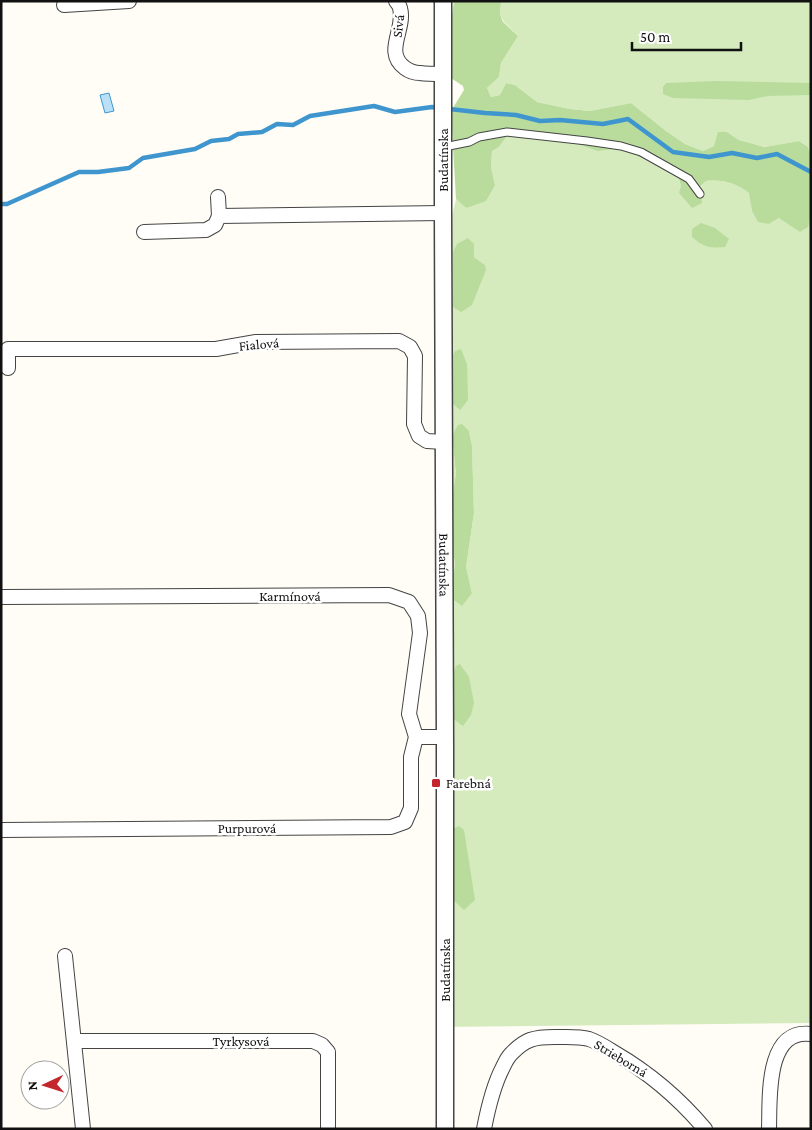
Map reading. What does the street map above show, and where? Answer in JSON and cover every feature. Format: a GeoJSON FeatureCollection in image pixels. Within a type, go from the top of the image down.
{"type":"FeatureCollection","features":[{"type":"Feature","properties":{"kind":"street"},"geometry":{"type":"LineString","coordinates":[[64,5],[129,1]]}},
{"type":"Feature","properties":{"kind":"street","name":"Sivá"},"geometry":{"type":"LineString","coordinates":[[396,1],[400,8],[401,22],[395,46],[399,64],[408,70],[418,73],[444,74]]}},
{"type":"Feature","properties":{"kind":"street","name":"Budatínska"},"geometry":{"type":"LineString","coordinates":[[443,1],[445,1129]]}},
{"type":"Feature","properties":{"kind":"street"},"geometry":{"type":"LineString","coordinates":[[144,232],[206,230],[215,225],[219,216],[218,196]]}},
{"type":"Feature","properties":{"kind":"street"},"geometry":{"type":"LineString","coordinates":[[219,216],[443,213]]}},
{"type":"Feature","properties":{"kind":"street","name":"Fialová"},"geometry":{"type":"LineString","coordinates":[[8,368],[8,349],[216,349],[256,342],[399,341],[410,347],[415,356],[414,424],[419,436],[427,441],[444,442]]}},
{"type":"Feature","properties":{"kind":"street","name":"Karmínová"},"geometry":{"type":"LineString","coordinates":[[1,597],[388,595],[409,602],[418,616],[420,633],[409,714],[416,737]]}},
{"type":"Feature","properties":{"kind":"street"},"geometry":{"type":"LineString","coordinates":[[416,737],[445,737]]}},
{"type":"Feature","properties":{"kind":"street","name":"Purpurová"},"geometry":{"type":"LineString","coordinates":[[1,830],[391,827],[405,822],[411,808],[412,757],[416,737]]}},
{"type":"Feature","properties":{"kind":"street"},"geometry":{"type":"LineString","coordinates":[[65,956],[83,1129]]}},
{"type":"Feature","properties":{"kind":"street"},"geometry":{"type":"LineString","coordinates":[[769,1129],[771,1083],[779,1050],[787,1039],[798,1033],[811,1034]]}},
{"type":"Feature","properties":{"kind":"street","name":"Strieborná"},"geometry":{"type":"LineString","coordinates":[[484,1129],[498,1078],[510,1056],[525,1042],[535,1038],[554,1037],[588,1039],[628,1061],[656,1080],[679,1100],[705,1129]]}},
{"type":"Feature","properties":{"kind":"street","name":"Tyrkysová"},"geometry":{"type":"LineString","coordinates":[[74,1041],[314,1041],[322,1045],[328,1052],[328,1129]]}},
{"type":"Feature","properties":{"kind":"lane"},"geometry":{"type":"LineString","coordinates":[[444,147],[469,142],[478,137],[507,132],[621,146],[641,152],[689,179],[700,194]]}},
{"type":"Feature","properties":{"kind":"green space"},"geometry":{"type":"Polygon","coordinates":[[[454,1],[501,1],[500,14],[503,22],[518,36],[501,63],[499,77],[487,88],[491,97],[500,95],[506,83],[515,85],[537,102],[570,109],[590,111],[631,103],[685,144],[703,151],[714,146],[718,132],[727,132],[739,140],[765,147],[799,141],[808,147],[811,156],[811,215],[808,227],[800,232],[779,218],[769,224],[758,222],[752,211],[749,193],[734,184],[723,181],[706,181],[699,188],[702,203],[692,208],[679,193],[681,186],[678,176],[649,161],[618,148],[598,151],[558,137],[520,131],[507,136],[499,147],[492,151],[491,167],[495,185],[486,201],[466,208],[456,199],[451,111],[464,90],[463,86],[451,78],[447,50],[454,1]]]}},
{"type":"Feature","properties":{"kind":"green space"},"geometry":{"type":"Polygon","coordinates":[[[501,1],[811,1],[811,156],[808,147],[799,141],[766,147],[739,140],[727,132],[714,146],[703,151],[685,144],[631,103],[590,111],[570,109],[537,102],[515,85],[506,83],[500,95],[491,97],[487,88],[499,77],[501,63],[518,36],[504,22],[500,14],[501,1]]]}},
{"type":"Feature","properties":{"kind":"green space"},"geometry":{"type":"Polygon","coordinates":[[[717,81],[811,83],[811,95],[768,96],[749,100],[673,98],[663,94],[663,87],[666,83],[717,81]]]}},
{"type":"Feature","properties":{"kind":"green space"},"geometry":{"type":"Polygon","coordinates":[[[520,131],[618,147],[678,176],[681,186],[699,189],[706,181],[723,181],[734,184],[750,193],[752,211],[769,224],[779,218],[811,215],[811,1023],[437,1027],[437,280],[456,199],[466,208],[495,185],[491,167],[492,151],[499,147],[507,136],[520,131]],[[474,244],[453,252],[485,265],[474,257],[474,244]],[[469,431],[452,436],[456,474],[452,497],[452,545],[455,562],[451,598],[472,593],[466,567],[474,513],[472,446],[469,431]]]}},
{"type":"Feature","properties":{"kind":"green space"},"geometry":{"type":"Polygon","coordinates":[[[701,223],[715,228],[729,239],[725,247],[707,246],[692,237],[692,229],[701,223]]]}},
{"type":"Feature","properties":{"kind":"green space"},"geometry":{"type":"Polygon","coordinates":[[[468,238],[474,244],[474,257],[485,265],[486,270],[472,305],[461,312],[453,307],[453,252],[457,244],[468,238]]]}},
{"type":"Feature","properties":{"kind":"green space"},"geometry":{"type":"Polygon","coordinates":[[[461,349],[467,364],[468,400],[460,410],[451,402],[450,361],[455,351],[461,349]]]}},
{"type":"Feature","properties":{"kind":"green space"},"geometry":{"type":"Polygon","coordinates":[[[462,424],[469,431],[472,446],[474,513],[466,567],[472,593],[462,606],[451,598],[455,563],[452,545],[452,497],[456,474],[452,436],[458,425],[462,424]]]}},
{"type":"Feature","properties":{"kind":"green space"},"geometry":{"type":"Polygon","coordinates":[[[460,664],[469,677],[474,703],[471,715],[463,726],[452,718],[451,680],[456,666],[460,664]]]}},
{"type":"Feature","properties":{"kind":"green space"},"geometry":{"type":"Polygon","coordinates":[[[459,826],[464,830],[475,900],[464,910],[451,898],[452,829],[459,826]]]}},
{"type":"Feature","properties":{"kind":"water"},"geometry":{"type":"Polygon","coordinates":[[[109,93],[114,111],[105,113],[100,95],[109,93]]]}},
{"type":"Feature","properties":{"kind":"waterway"},"geometry":{"type":"LineString","coordinates":[[1,204],[7,204],[79,172],[98,172],[129,168],[143,158],[195,149],[211,141],[229,139],[238,134],[262,132],[277,124],[293,125],[310,116],[374,106],[395,112],[432,107],[516,115],[540,121],[560,120],[603,124],[628,119],[673,152],[709,157],[732,153],[757,158],[777,154],[811,172]]}},
{"type":"Feature","properties":{"kind":"place","name":"Farebná"},"geometry":{"type":"Point","coordinates":[436,783]}}]}
